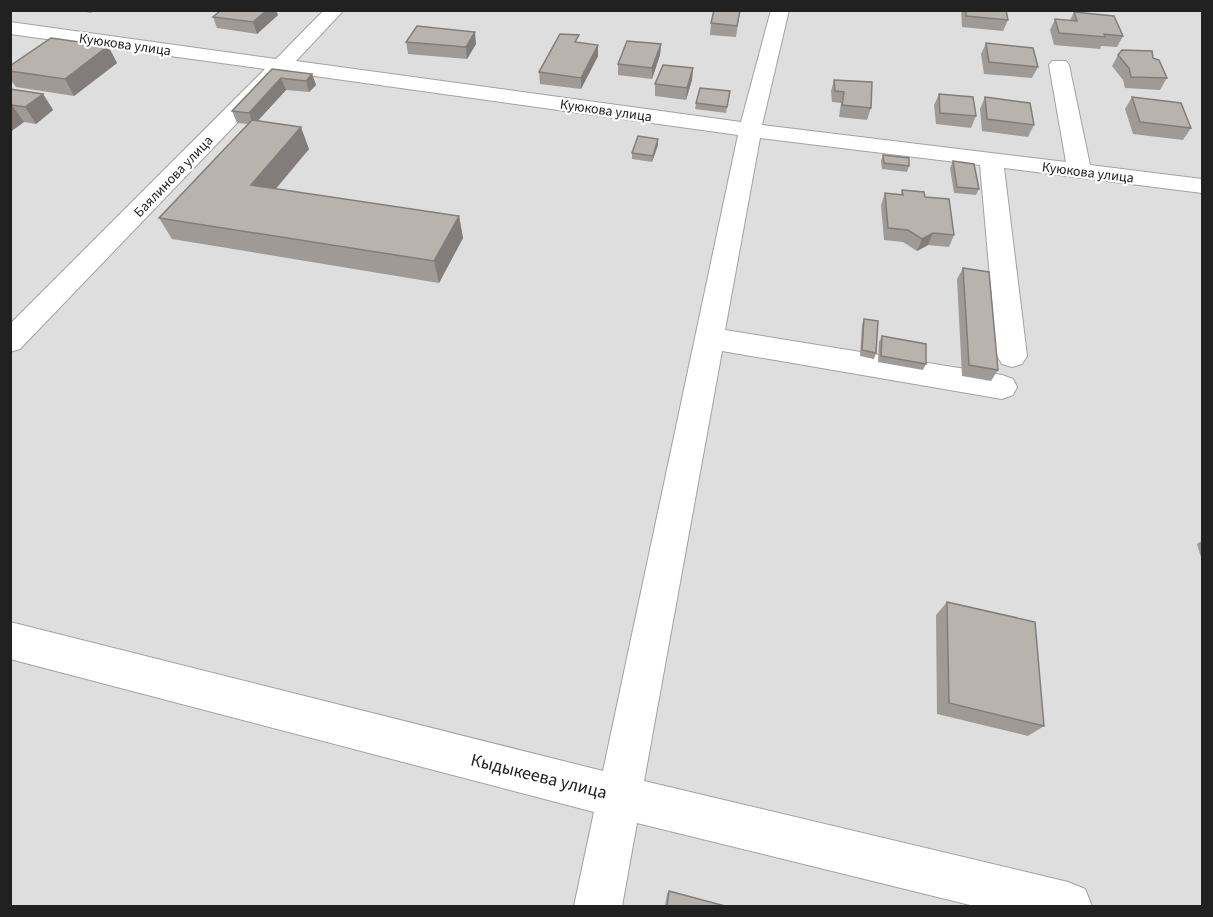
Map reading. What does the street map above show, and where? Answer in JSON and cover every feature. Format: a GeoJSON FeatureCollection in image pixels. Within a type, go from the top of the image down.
{"type":"FeatureCollection","features":[{"type":"Feature","properties":{"kind":"street"},"geometry":{"type":"LineString","coordinates":[[12,29],[41,10]]}},
{"type":"Feature","properties":{"kind":"street","name":"Баялинова улица"},"geometry":{"type":"LineString","coordinates":[[10,342],[335,10]]}},
{"type":"Feature","properties":{"kind":"street"},"geometry":{"type":"LineString","coordinates":[[598,906],[750,130],[780,10]]}},
{"type":"Feature","properties":{"kind":"street","name":"Куюкова улица"},"geometry":{"type":"LineString","coordinates":[[12,29],[750,130],[1203,186]]}},
{"type":"Feature","properties":{"kind":"street"},"geometry":{"type":"LineString","coordinates":[[1059,65],[1078,171]]}},
{"type":"Feature","properties":{"kind":"street"},"geometry":{"type":"LineString","coordinates":[[991,160],[1012,356]]}},
{"type":"Feature","properties":{"kind":"street"},"geometry":{"type":"LineString","coordinates":[[709,338],[1002,387]]}},
{"type":"Feature","properties":{"kind":"street","name":"Кыдыкеева улица"},"geometry":{"type":"LineString","coordinates":[[10,640],[620,797],[1068,906]]}},
{"type":"Feature","properties":{"kind":"shaded area"},"geometry":{"type":"Polygon","coordinates":[[[11,11],[1202,11],[1202,906],[11,906],[11,11]]]}},
{"type":"Feature","properties":{"kind":"building"},"geometry":{"type":"Polygon","coordinates":[[[221,10],[267,10],[253,22],[213,17],[221,10]]]}},
{"type":"Feature","properties":{"kind":"building"},"geometry":{"type":"Polygon","coordinates":[[[714,10],[740,11],[737,26],[711,23],[714,10]]]}},
{"type":"Feature","properties":{"kind":"building"},"geometry":{"type":"Polygon","coordinates":[[[966,10],[1006,10],[1008,20],[966,16],[966,10]]]}},
{"type":"Feature","properties":{"kind":"building"},"geometry":{"type":"Polygon","coordinates":[[[1074,12],[1114,16],[1123,36],[1104,34],[1105,37],[1059,33],[1055,19],[1077,21],[1074,12]]]}},
{"type":"Feature","properties":{"kind":"building"},"geometry":{"type":"Polygon","coordinates":[[[417,26],[475,32],[466,47],[406,42],[417,26]]]}},
{"type":"Feature","properties":{"kind":"building"},"geometry":{"type":"Polygon","coordinates":[[[560,34],[579,35],[575,42],[598,45],[581,78],[539,72],[560,34]]]}},
{"type":"Feature","properties":{"kind":"building"},"geometry":{"type":"Polygon","coordinates":[[[51,38],[108,46],[65,79],[10,71],[10,66],[51,38]]]}},
{"type":"Feature","properties":{"kind":"building"},"geometry":{"type":"Polygon","coordinates":[[[627,41],[661,44],[652,68],[618,64],[627,41]]]}},
{"type":"Feature","properties":{"kind":"building"},"geometry":{"type":"Polygon","coordinates":[[[986,43],[1033,48],[1038,67],[989,62],[986,43]]]}},
{"type":"Feature","properties":{"kind":"building"},"geometry":{"type":"Polygon","coordinates":[[[1122,50],[1152,51],[1153,58],[1159,60],[1167,78],[1131,77],[1129,68],[1118,55],[1122,50]]]}},
{"type":"Feature","properties":{"kind":"building"},"geometry":{"type":"Polygon","coordinates":[[[663,65],[693,68],[687,88],[655,84],[663,65]]]}},
{"type":"Feature","properties":{"kind":"building"},"geometry":{"type":"Polygon","coordinates":[[[272,69],[312,74],[306,81],[281,78],[249,113],[232,111],[272,69]]]}},
{"type":"Feature","properties":{"kind":"building"},"geometry":{"type":"Polygon","coordinates":[[[834,80],[872,82],[871,108],[842,105],[844,92],[835,91],[834,80]]]}},
{"type":"Feature","properties":{"kind":"building"},"geometry":{"type":"Polygon","coordinates":[[[700,88],[730,91],[727,107],[696,103],[700,88]]]}},
{"type":"Feature","properties":{"kind":"building"},"geometry":{"type":"Polygon","coordinates":[[[10,89],[43,94],[25,107],[12,105],[10,107],[10,89]]]}},
{"type":"Feature","properties":{"kind":"building"},"geometry":{"type":"Polygon","coordinates":[[[939,94],[973,97],[976,116],[940,113],[939,94]]]}},
{"type":"Feature","properties":{"kind":"building"},"geometry":{"type":"Polygon","coordinates":[[[985,97],[1030,103],[1034,125],[987,119],[985,97]]]}},
{"type":"Feature","properties":{"kind":"building"},"geometry":{"type":"Polygon","coordinates":[[[1132,97],[1181,103],[1191,128],[1140,122],[1132,97]]]}},
{"type":"Feature","properties":{"kind":"building"},"geometry":{"type":"Polygon","coordinates":[[[252,120],[301,127],[251,185],[459,216],[434,261],[159,218],[252,120]]]}},
{"type":"Feature","properties":{"kind":"building"},"geometry":{"type":"Polygon","coordinates":[[[638,136],[658,139],[653,156],[632,153],[638,136]]]}},
{"type":"Feature","properties":{"kind":"building"},"geometry":{"type":"Polygon","coordinates":[[[883,155],[909,158],[909,166],[884,163],[883,155]]]}},
{"type":"Feature","properties":{"kind":"building"},"geometry":{"type":"Polygon","coordinates":[[[953,161],[974,164],[979,189],[957,187],[953,161]]]}},
{"type":"Feature","properties":{"kind":"building"},"geometry":{"type":"Polygon","coordinates":[[[902,190],[924,192],[925,197],[949,199],[954,235],[933,233],[922,239],[908,230],[888,228],[885,193],[903,195],[902,190]]]}},
{"type":"Feature","properties":{"kind":"building"},"geometry":{"type":"Polygon","coordinates":[[[963,268],[989,272],[998,370],[969,365],[963,268]]]}},
{"type":"Feature","properties":{"kind":"building"},"geometry":{"type":"Polygon","coordinates":[[[864,319],[878,321],[876,353],[862,350],[864,319]]]}},
{"type":"Feature","properties":{"kind":"building"},"geometry":{"type":"Polygon","coordinates":[[[882,336],[926,344],[926,364],[881,356],[882,336]]]}},
{"type":"Feature","properties":{"kind":"building"},"geometry":{"type":"Polygon","coordinates":[[[947,602],[1035,622],[1044,726],[949,703],[947,602]]]}},
{"type":"Feature","properties":{"kind":"building"},"geometry":{"type":"Polygon","coordinates":[[[669,891],[725,906],[667,906],[669,891]]]}}]}
